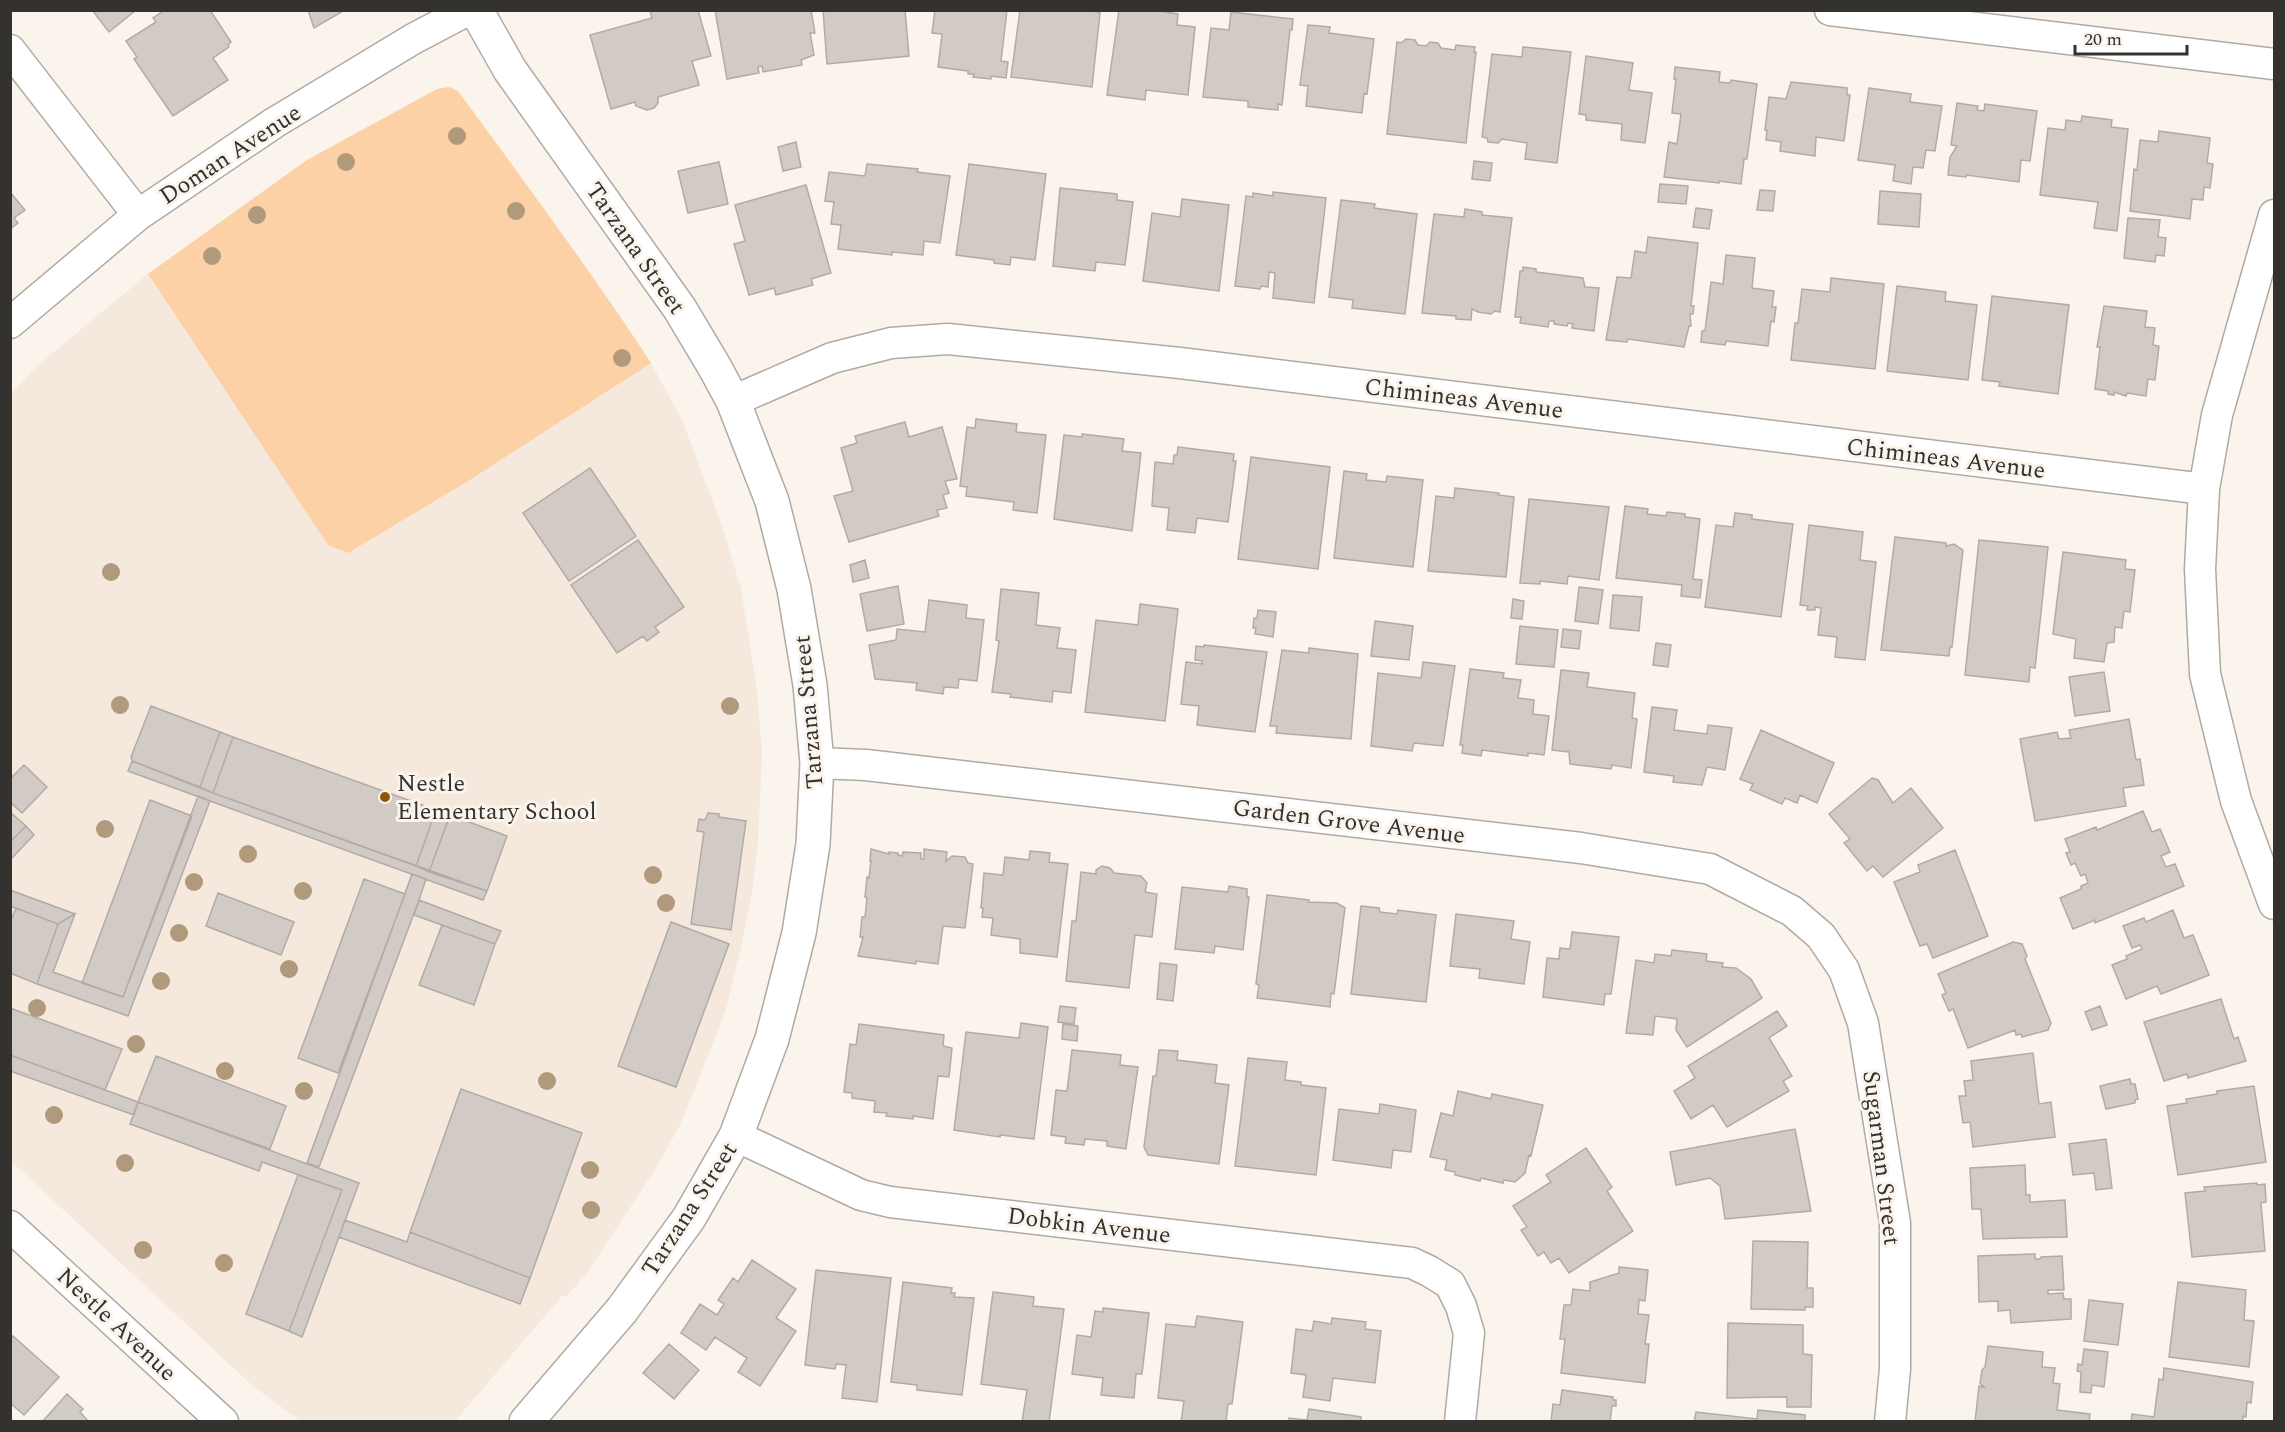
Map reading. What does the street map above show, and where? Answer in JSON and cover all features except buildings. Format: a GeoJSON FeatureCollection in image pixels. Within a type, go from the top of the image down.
{"type":"FeatureCollection","features":[{"type":"Feature","properties":{"kind":"street","name":"Doman Avenue"},"geometry":{"type":"LineString","coordinates":[[10,324],[138,215],[274,123],[413,39],[468,10]]}},
{"type":"Feature","properties":{"kind":"street","name":"Tarzana Street"},"geometry":{"type":"LineString","coordinates":[[476,10],[510,70],[680,309],[733,401],[772,501],[794,589],[810,685],[817,763],[813,844],[799,933],[772,1038],[736,1136],[689,1218],[622,1310],[526,1422]]}},
{"type":"Feature","properties":{"kind":"street"},"geometry":{"type":"LineString","coordinates":[[1830,10],[2274,64]]}},
{"type":"Feature","properties":{"kind":"street"},"geometry":{"type":"LineString","coordinates":[[10,50],[138,215]]}},
{"type":"Feature","properties":{"kind":"street"},"geometry":{"type":"LineString","coordinates":[[2274,215],[2217,415],[2204,489],[2200,569],[2205,674],[2236,801],[2274,904]]}},
{"type":"Feature","properties":{"kind":"street","name":"Chimineas Avenue"},"geometry":{"type":"LineString","coordinates":[[733,401],[832,358],[891,343],[948,339],[1180,363],[2204,489]]}},
{"type":"Feature","properties":{"kind":"street","name":"Garden Grove Avenue"},"geometry":{"type":"LineString","coordinates":[[817,763],[866,765],[1581,848],[1710,868],[1791,911],[1821,936],[1844,970]]}},
{"type":"Feature","properties":{"kind":"street","name":"Sugarman Street"},"geometry":{"type":"LineString","coordinates":[[1844,970],[1863,1023],[1895,1223],[1895,1370],[1890,1422]]}},
{"type":"Feature","properties":{"kind":"street","name":"Dobkin Avenue"},"geometry":{"type":"LineString","coordinates":[[736,1136],[861,1194],[890,1202],[1412,1263],[1450,1284],[1461,1306],[1469,1333],[1460,1422]]}},
{"type":"Feature","properties":{"kind":"street","name":"Nestle Avenue"},"geometry":{"type":"LineString","coordinates":[[10,1226],[223,1422]]}},
{"type":"Feature","properties":{"kind":"shaded area","name":"Nestle Elementary School"},"geometry":{"type":"Polygon","coordinates":[[[449,87],[458,91],[612,304],[651,363],[682,420],[720,520],[741,589],[757,689],[762,753],[758,842],[752,892],[726,1009],[702,1071],[679,1127],[654,1171],[587,1273],[567,1296],[562,1296],[455,1421],[301,1421],[254,1387],[11,1161],[10,395],[37,366],[148,274],[307,160],[437,89],[449,87]]]}},
{"type":"Feature","properties":{"kind":"shaded area"},"geometry":{"type":"Polygon","coordinates":[[[449,87],[458,91],[581,260],[651,363],[468,481],[348,553],[328,545],[148,274],[307,160],[437,89],[449,87]]]}},
{"type":"Feature","properties":{"kind":"place","name":"Nestle Elementary School"},"geometry":{"type":"Point","coordinates":[385,797]}}]}
